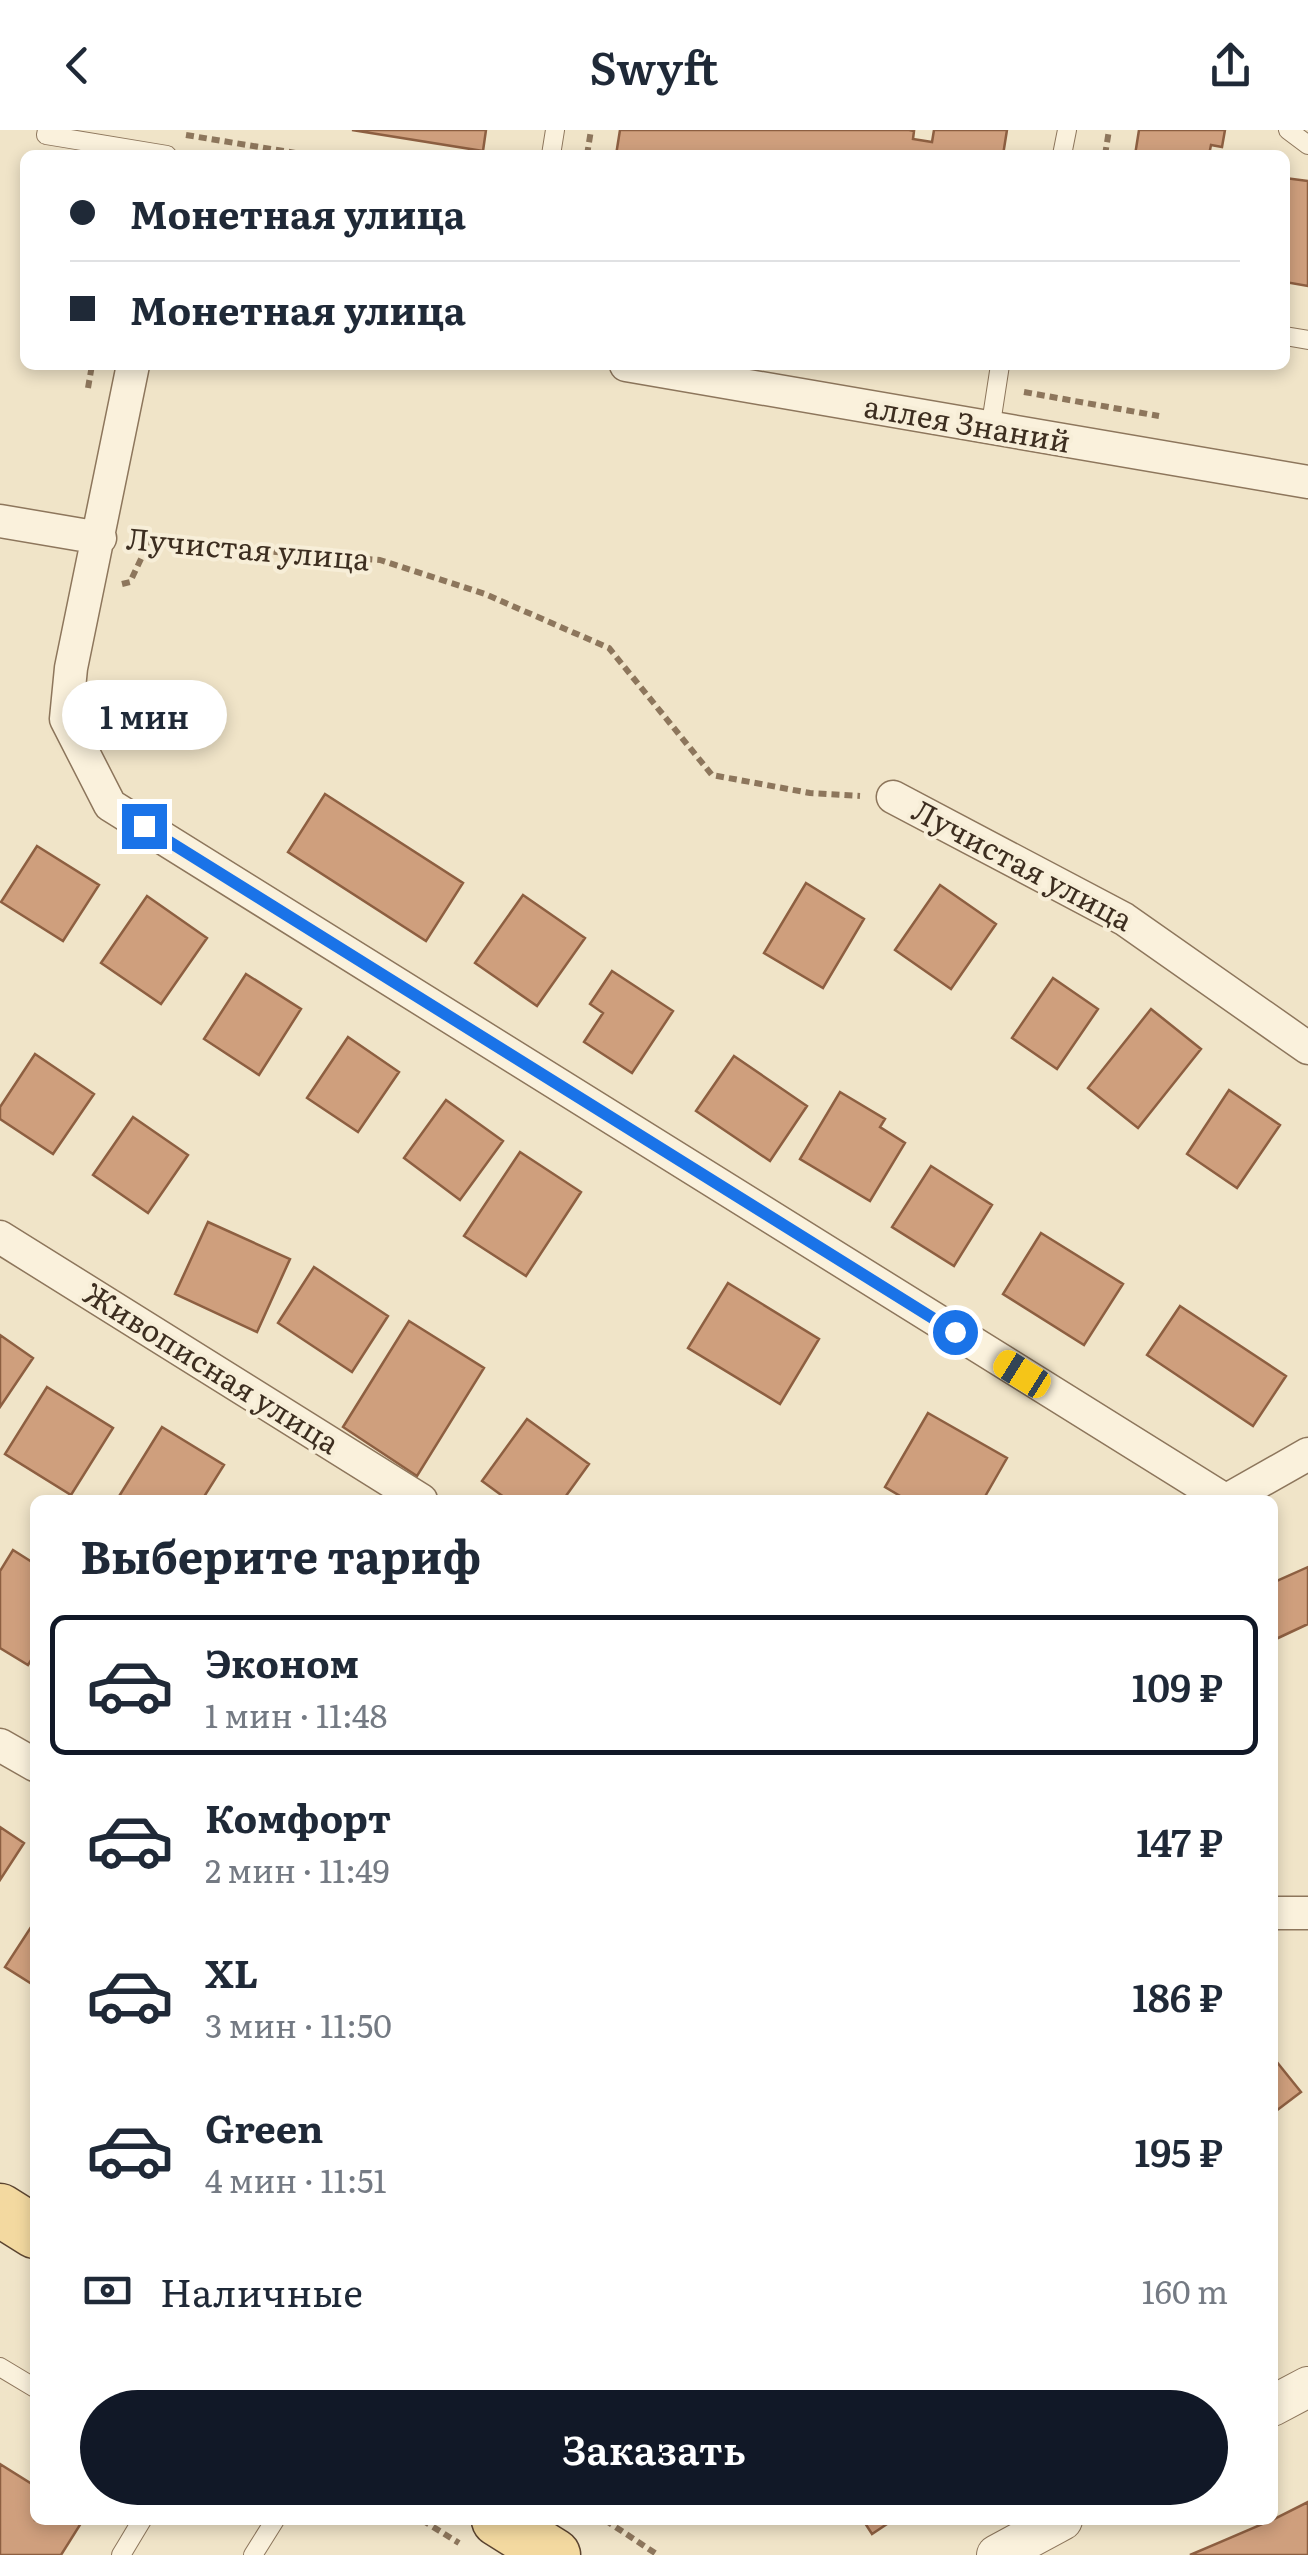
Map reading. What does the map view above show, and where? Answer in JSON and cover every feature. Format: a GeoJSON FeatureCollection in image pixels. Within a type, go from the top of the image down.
{"type":"FeatureCollection","features":[{"type":"Feature","properties":{"kind":"main road"},"geometry":{"type":"LineString","coordinates":[[0,2210],[30,2229]]}},
{"type":"Feature","properties":{"kind":"main road"},"geometry":{"type":"LineString","coordinates":[[482,2533],[554,2555]]}},
{"type":"Feature","properties":{"kind":"street"},"geometry":{"type":"LineString","coordinates":[[131,370],[71,668],[66,719],[110,805],[1218,1495]]}},
{"type":"Feature","properties":{"kind":"street","name":"аллея Знаний"},"geometry":{"type":"LineString","coordinates":[[654,370],[1308,482]]}},
{"type":"Feature","properties":{"kind":"street","name":"Лучистая улица"},"geometry":{"type":"LineString","coordinates":[[0,521],[100,538]]}},
{"type":"Feature","properties":{"kind":"street","name":"Лучистая улица"},"geometry":{"type":"LineString","coordinates":[[892,797],[1124,918],[1308,1048]]}},
{"type":"Feature","properties":{"kind":"street","name":"Живописная улица"},"geometry":{"type":"LineString","coordinates":[[0,1237],[413,1495]]}},
{"type":"Feature","properties":{"kind":"street"},"geometry":{"type":"LineString","coordinates":[[1235,1495],[1308,1454]]}},
{"type":"Feature","properties":{"kind":"street"},"geometry":{"type":"LineString","coordinates":[[0,1745],[30,1762]]}},
{"type":"Feature","properties":{"kind":"street"},"geometry":{"type":"LineString","coordinates":[[1278,1913],[1308,1913]]}},
{"type":"Feature","properties":{"kind":"street"},"geometry":{"type":"LineString","coordinates":[[1278,2403],[1308,2387]]}},
{"type":"Feature","properties":{"kind":"street"},"geometry":{"type":"LineString","coordinates":[[998,2555],[1053,2525]]}},
{"type":"Feature","properties":{"kind":"lane"},"geometry":{"type":"LineString","coordinates":[[47,130],[46,135],[138,150]]}},
{"type":"Feature","properties":{"kind":"lane"},"geometry":{"type":"LineString","coordinates":[[1288,130],[1308,145]]}},
{"type":"Feature","properties":{"kind":"lane"},"geometry":{"type":"LineString","coordinates":[[990,430],[1000,370]]}},
{"type":"Feature","properties":{"kind":"lane"},"geometry":{"type":"LineString","coordinates":[[0,2367],[30,2385]]}},
{"type":"Feature","properties":{"kind":"lane"},"geometry":{"type":"LineString","coordinates":[[121,2555],[139,2525]]}},
{"type":"Feature","properties":{"kind":"lane"},"geometry":{"type":"LineString","coordinates":[[253,2555],[272,2525]]}},
{"type":"Feature","properties":{"kind":"path"},"geometry":{"type":"LineString","coordinates":[[173,133],[277,150]]}},
{"type":"Feature","properties":{"kind":"path"},"geometry":{"type":"LineString","coordinates":[[1012,370],[1023,373],[1022,392],[1174,419]]}},
{"type":"Feature","properties":{"kind":"path","name":"Лучистая улица"},"geometry":{"type":"LineString","coordinates":[[100,538],[380,560],[468,588],[609,648],[712,775],[810,793],[892,797]]}},
{"type":"Feature","properties":{"kind":"path"},"geometry":{"type":"LineString","coordinates":[[445,2525],[482,2533]]}},
{"type":"Feature","properties":{"kind":"path"},"geometry":{"type":"LineString","coordinates":[[613,2525],[658,2555]]}},
{"type":"Feature","properties":{"kind":"building"},"geometry":{"type":"Polygon","coordinates":[[[352,130],[486,130],[483,150],[352,130]]]}},
{"type":"Feature","properties":{"kind":"building"},"geometry":{"type":"Polygon","coordinates":[[[620,130],[909,130],[914,131],[913,139],[932,142],[934,130],[1007,130],[1004,150],[617,150],[620,130]]]}},
{"type":"Feature","properties":{"kind":"building"},"geometry":{"type":"Polygon","coordinates":[[[1139,130],[1225,130],[1222,147],[1211,145],[1210,150],[1136,150],[1139,130]]]}},
{"type":"Feature","properties":{"kind":"building"},"geometry":{"type":"Polygon","coordinates":[[[1290,179],[1308,181],[1308,286],[1290,283],[1290,179]]]}},
{"type":"Feature","properties":{"kind":"building"},"geometry":{"type":"Polygon","coordinates":[[[325,794],[463,883],[426,941],[288,852],[325,794]]]}},
{"type":"Feature","properties":{"kind":"building"},"geometry":{"type":"Polygon","coordinates":[[[37,846],[99,885],[63,941],[1,902],[37,846]]]}},
{"type":"Feature","properties":{"kind":"building"},"geometry":{"type":"Polygon","coordinates":[[[806,883],[864,919],[823,988],[764,953],[806,883]]]}},
{"type":"Feature","properties":{"kind":"building"},"geometry":{"type":"Polygon","coordinates":[[[940,885],[996,924],[951,989],[895,950],[940,885]]]}},
{"type":"Feature","properties":{"kind":"building"},"geometry":{"type":"Polygon","coordinates":[[[523,895],[585,938],[537,1006],[475,963],[523,895]]]}},
{"type":"Feature","properties":{"kind":"building"},"geometry":{"type":"Polygon","coordinates":[[[147,896],[207,938],[161,1004],[101,963],[147,896]]]}},
{"type":"Feature","properties":{"kind":"building"},"geometry":{"type":"Polygon","coordinates":[[[612,971],[673,1011],[632,1073],[584,1042],[603,1013],[590,1004],[612,971]]]}},
{"type":"Feature","properties":{"kind":"building"},"geometry":{"type":"Polygon","coordinates":[[[246,974],[301,1009],[259,1075],[204,1039],[246,974]]]}},
{"type":"Feature","properties":{"kind":"building"},"geometry":{"type":"Polygon","coordinates":[[[1053,978],[1098,1009],[1057,1069],[1012,1038],[1053,978]]]}},
{"type":"Feature","properties":{"kind":"building"},"geometry":{"type":"Polygon","coordinates":[[[1151,1009],[1201,1049],[1138,1128],[1088,1088],[1151,1009]]]}},
{"type":"Feature","properties":{"kind":"building"},"geometry":{"type":"Polygon","coordinates":[[[348,1037],[399,1072],[358,1132],[307,1098],[348,1037]]]}},
{"type":"Feature","properties":{"kind":"building"},"geometry":{"type":"Polygon","coordinates":[[[35,1054],[94,1094],[53,1154],[0,1119],[0,1107],[35,1054]]]}},
{"type":"Feature","properties":{"kind":"building"},"geometry":{"type":"Polygon","coordinates":[[[734,1056],[807,1106],[770,1161],[696,1111],[734,1056]]]}},
{"type":"Feature","properties":{"kind":"building"},"geometry":{"type":"Polygon","coordinates":[[[1229,1090],[1280,1125],[1237,1188],[1187,1154],[1229,1090]]]}},
{"type":"Feature","properties":{"kind":"building"},"geometry":{"type":"Polygon","coordinates":[[[840,1092],[885,1119],[880,1127],[905,1143],[870,1201],[800,1159],[840,1092]]]}},
{"type":"Feature","properties":{"kind":"building"},"geometry":{"type":"Polygon","coordinates":[[[446,1100],[503,1141],[460,1200],[404,1158],[446,1100]]]}},
{"type":"Feature","properties":{"kind":"building"},"geometry":{"type":"Polygon","coordinates":[[[133,1117],[188,1155],[148,1213],[93,1175],[133,1117]]]}},
{"type":"Feature","properties":{"kind":"building"},"geometry":{"type":"Polygon","coordinates":[[[520,1152],[581,1192],[526,1276],[464,1236],[520,1152]]]}},
{"type":"Feature","properties":{"kind":"building"},"geometry":{"type":"Polygon","coordinates":[[[931,1166],[992,1205],[954,1266],[892,1227],[931,1166]]]}},
{"type":"Feature","properties":{"kind":"building"},"geometry":{"type":"Polygon","coordinates":[[[208,1222],[290,1259],[257,1332],[175,1294],[208,1222]]]}},
{"type":"Feature","properties":{"kind":"building"},"geometry":{"type":"Polygon","coordinates":[[[1041,1233],[1123,1284],[1084,1345],[1003,1294],[1041,1233]]]}},
{"type":"Feature","properties":{"kind":"building"},"geometry":{"type":"Polygon","coordinates":[[[314,1267],[388,1316],[352,1372],[278,1323],[314,1267]]]}},
{"type":"Feature","properties":{"kind":"building"},"geometry":{"type":"Polygon","coordinates":[[[728,1283],[819,1339],[780,1404],[688,1348],[728,1283]]]}},
{"type":"Feature","properties":{"kind":"building"},"geometry":{"type":"Polygon","coordinates":[[[1180,1306],[1286,1376],[1253,1426],[1147,1355],[1180,1306]]]}},
{"type":"Feature","properties":{"kind":"building"},"geometry":{"type":"Polygon","coordinates":[[[409,1321],[484,1368],[417,1476],[343,1427],[409,1321]]]}},
{"type":"Feature","properties":{"kind":"building"},"geometry":{"type":"Polygon","coordinates":[[[0,1335],[33,1358],[0,1407],[0,1335]]]}},
{"type":"Feature","properties":{"kind":"building"},"geometry":{"type":"Polygon","coordinates":[[[47,1387],[113,1428],[71,1495],[5,1454],[47,1387]]]}},
{"type":"Feature","properties":{"kind":"building"},"geometry":{"type":"Polygon","coordinates":[[[928,1413],[1007,1458],[986,1495],[899,1495],[885,1487],[928,1413]]]}},
{"type":"Feature","properties":{"kind":"building"},"geometry":{"type":"Polygon","coordinates":[[[527,1419],[589,1464],[567,1495],[501,1495],[482,1481],[527,1419]]]}},
{"type":"Feature","properties":{"kind":"building"},"geometry":{"type":"Polygon","coordinates":[[[162,1427],[224,1465],[205,1495],[120,1495],[162,1427]]]}},
{"type":"Feature","properties":{"kind":"building"},"geometry":{"type":"Polygon","coordinates":[[[13,1550],[30,1561],[28,1665],[0,1648],[0,1571],[13,1550]]]}},
{"type":"Feature","properties":{"kind":"building"},"geometry":{"type":"Polygon","coordinates":[[[1308,1567],[1308,1624],[1278,1638],[1278,1580],[1308,1567]]]}},
{"type":"Feature","properties":{"kind":"building"},"geometry":{"type":"Polygon","coordinates":[[[0,1827],[24,1843],[0,1880],[0,1827]]]}},
{"type":"Feature","properties":{"kind":"building"},"geometry":{"type":"Polygon","coordinates":[[[30,1929],[30,1983],[5,1967],[30,1929]]]}},
{"type":"Feature","properties":{"kind":"building"},"geometry":{"type":"Polygon","coordinates":[[[1278,2063],[1301,2092],[1278,2109],[1278,2063]]]}},
{"type":"Feature","properties":{"kind":"building"},"geometry":{"type":"Polygon","coordinates":[[[0,2464],[30,2483],[30,2525],[80,2525],[61,2555],[0,2555],[0,2464]]]}},
{"type":"Feature","properties":{"kind":"building"},"geometry":{"type":"Polygon","coordinates":[[[1308,2502],[1308,2555],[1190,2555],[1260,2525],[1278,2525],[1278,2517],[1308,2502]]]}},
{"type":"Feature","properties":{"kind":"building"},"geometry":{"type":"Polygon","coordinates":[[[866,2525],[886,2525],[872,2534],[866,2525]]]}},
{"type":"Feature","properties":{"kind":"route"},"geometry":{"type":"LineString","coordinates":[[144,826],[955,1332]]}}]}
